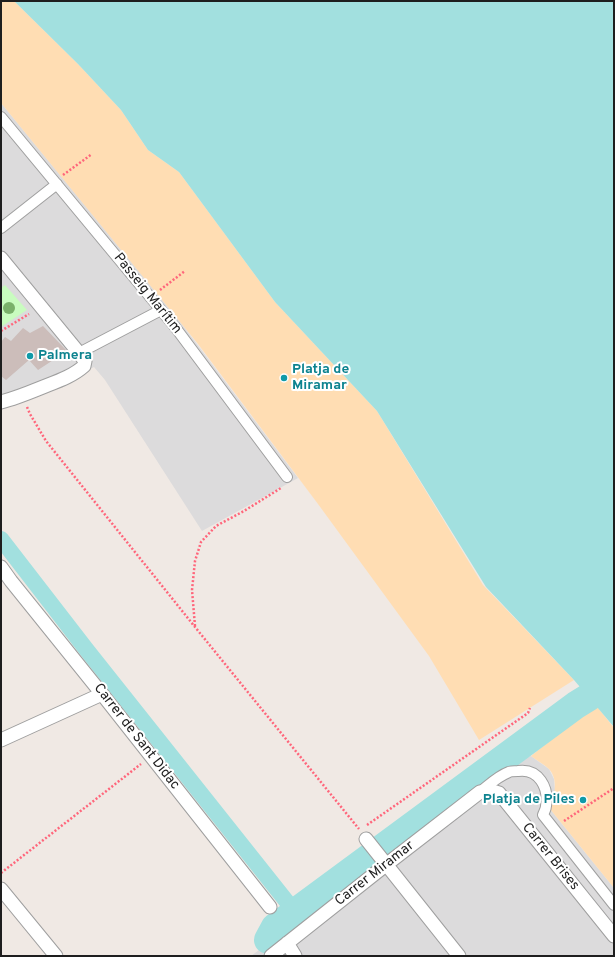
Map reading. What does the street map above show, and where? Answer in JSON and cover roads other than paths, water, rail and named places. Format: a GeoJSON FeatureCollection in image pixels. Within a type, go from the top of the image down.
{"type":"FeatureCollection","features":[{"type":"Feature","properties":{"kind":"street","name":"Passeig Marítim"},"geometry":{"type":"LineString","coordinates":[[1,117],[175,327],[287,477]]}},
{"type":"Feature","properties":{"kind":"street"},"geometry":{"type":"LineString","coordinates":[[1,228],[56,182]]}},
{"type":"Feature","properties":{"kind":"street"},"geometry":{"type":"LineString","coordinates":[[1,258],[82,358],[84,366],[67,378],[1,402]]}},
{"type":"Feature","properties":{"kind":"street"},"geometry":{"type":"LineString","coordinates":[[82,358],[161,310]]}},
{"type":"Feature","properties":{"kind":"street","name":"Carrer de Sant Didac"},"geometry":{"type":"LineString","coordinates":[[1,567],[270,907]]}},
{"type":"Feature","properties":{"kind":"street"},"geometry":{"type":"LineString","coordinates":[[1,740],[102,694]]}},
{"type":"Feature","properties":{"kind":"street"},"geometry":{"type":"LineString","coordinates":[[480,792],[509,772],[523,770],[534,773],[543,783],[546,793],[546,806],[543,815],[614,905]]}},
{"type":"Feature","properties":{"kind":"street","name":"Carrer Brises"},"geometry":{"type":"LineString","coordinates":[[480,792],[489,790],[499,793],[614,936]]}},
{"type":"Feature","properties":{"kind":"street","name":"Carrer Miramar"},"geometry":{"type":"LineString","coordinates":[[271,956],[480,792]]}},
{"type":"Feature","properties":{"kind":"street"},"geometry":{"type":"LineString","coordinates":[[363,834],[459,956]]}},
{"type":"Feature","properties":{"kind":"street"},"geometry":{"type":"LineString","coordinates":[[1,889],[56,956]]}},
{"type":"Feature","properties":{"kind":"street"},"geometry":{"type":"LineString","coordinates":[[287,943],[295,956]]}},
{"type":"Feature","properties":{"kind":"water"},"geometry":{"type":"Polygon","coordinates":[[[14,1],[614,1],[614,727],[574,680],[486,587],[377,411],[275,302],[179,172],[148,150],[121,110],[78,64],[14,1]]]}},
{"type":"Feature","properties":{"kind":"waterway"},"geometry":{"type":"LineString","coordinates":[[1,539],[86,649],[295,912]]}},
{"type":"Feature","properties":{"kind":"waterway"},"geometry":{"type":"LineString","coordinates":[[268,940],[275,927],[576,705],[589,697]]}},
{"type":"Feature","properties":{"kind":"place","name":"Palmera"},"geometry":{"type":"Point","coordinates":[30,356]}},
{"type":"Feature","properties":{"kind":"place","name":"Platja de Miramar"},"geometry":{"type":"Point","coordinates":[284,378]}},
{"type":"Feature","properties":{"kind":"place","name":"Platja de Piles"},"geometry":{"type":"Point","coordinates":[583,800]}}]}
